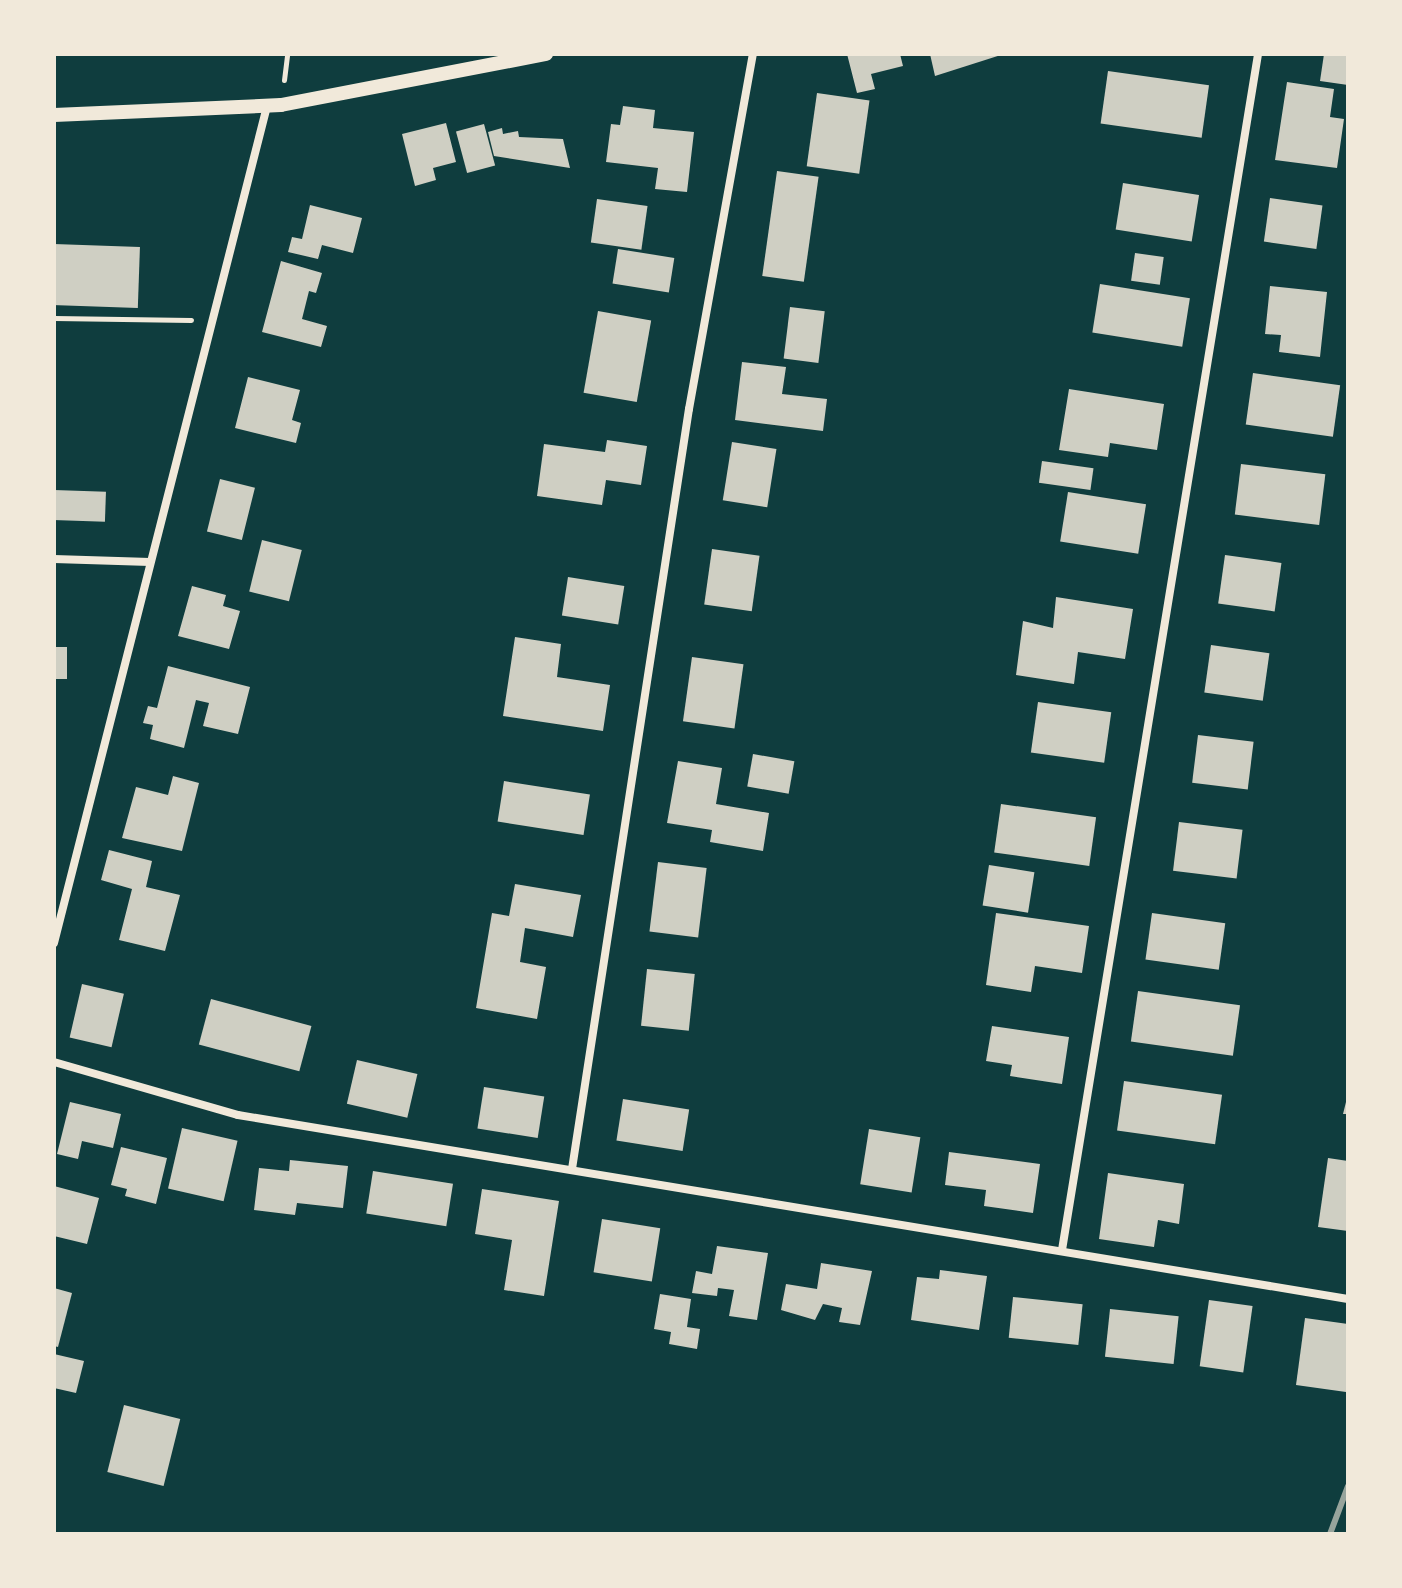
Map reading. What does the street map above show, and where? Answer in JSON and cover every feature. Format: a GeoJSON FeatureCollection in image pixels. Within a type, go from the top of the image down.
{"type":"FeatureCollection","features":[{"type":"Feature","properties":{"kind":"street"},"geometry":{"type":"LineString","coordinates":[[54,115],[267,106],[546,54]]}},
{"type":"Feature","properties":{"kind":"street"},"geometry":{"type":"LineString","coordinates":[[572,1169],[689,409],[753,54]]}},
{"type":"Feature","properties":{"kind":"street"},"geometry":{"type":"LineString","coordinates":[[1062,1250],[1258,54]]}},
{"type":"Feature","properties":{"kind":"street"},"geometry":{"type":"LineString","coordinates":[[54,943],[267,106]]}},
{"type":"Feature","properties":{"kind":"street"},"geometry":{"type":"LineString","coordinates":[[54,559],[150,562]]}},
{"type":"Feature","properties":{"kind":"street"},"geometry":{"type":"LineString","coordinates":[[54,1062],[238,1115],[1348,1299]]}},
{"type":"Feature","properties":{"kind":"path"},"geometry":{"type":"LineString","coordinates":[[54,318],[212,321]]}},
{"type":"Feature","properties":{"kind":"building"},"geometry":{"type":"Polygon","coordinates":[[[847,54],[900,54],[903,66],[871,74],[875,89],[857,93],[847,54]]]}},
{"type":"Feature","properties":{"kind":"building"},"geometry":{"type":"Polygon","coordinates":[[[930,54],[1004,54],[935,76],[930,54]]]}},
{"type":"Feature","properties":{"kind":"building"},"geometry":{"type":"Polygon","coordinates":[[[1324,54],[1348,54],[1348,85],[1320,81],[1324,54]]]}},
{"type":"Feature","properties":{"kind":"building"},"geometry":{"type":"Polygon","coordinates":[[[1108,71],[1209,85],[1202,138],[1101,123],[1108,71]]]}},
{"type":"Feature","properties":{"kind":"building"},"geometry":{"type":"Polygon","coordinates":[[[1287,82],[1334,89],[1330,117],[1344,119],[1337,168],[1275,160],[1287,82]]]}},
{"type":"Feature","properties":{"kind":"building"},"geometry":{"type":"Polygon","coordinates":[[[817,93],[869,100],[859,174],[807,166],[817,93]]]}},
{"type":"Feature","properties":{"kind":"building"},"geometry":{"type":"Polygon","coordinates":[[[623,106],[655,110],[653,128],[694,132],[687,192],[655,189],[658,168],[606,162],[611,124],[620,125],[623,106]]]}},
{"type":"Feature","properties":{"kind":"building"},"geometry":{"type":"Polygon","coordinates":[[[446,123],[456,162],[433,168],[436,180],[415,186],[402,134],[446,123]]]}},
{"type":"Feature","properties":{"kind":"building"},"geometry":{"type":"Polygon","coordinates":[[[484,124],[495,166],[467,173],[456,132],[484,124]]]}},
{"type":"Feature","properties":{"kind":"building"},"geometry":{"type":"Polygon","coordinates":[[[502,128],[503,134],[518,131],[519,137],[563,139],[570,168],[494,156],[488,132],[502,128]]]}},
{"type":"Feature","properties":{"kind":"building"},"geometry":{"type":"Polygon","coordinates":[[[777,171],[819,177],[804,282],[762,276],[777,171]]]}},
{"type":"Feature","properties":{"kind":"building"},"geometry":{"type":"Polygon","coordinates":[[[1123,183],[1199,195],[1192,241],[1116,229],[1123,183]]]}},
{"type":"Feature","properties":{"kind":"building"},"geometry":{"type":"Polygon","coordinates":[[[1270,198],[1322,205],[1316,249],[1264,242],[1270,198]]]}},
{"type":"Feature","properties":{"kind":"building"},"geometry":{"type":"Polygon","coordinates":[[[597,199],[648,206],[641,250],[591,243],[597,199]]]}},
{"type":"Feature","properties":{"kind":"building"},"geometry":{"type":"Polygon","coordinates":[[[310,205],[362,218],[353,253],[322,245],[318,259],[288,252],[292,237],[302,239],[310,205]]]}},
{"type":"Feature","properties":{"kind":"building"},"geometry":{"type":"Polygon","coordinates":[[[54,244],[140,247],[138,308],[54,305],[54,244]]]}},
{"type":"Feature","properties":{"kind":"building"},"geometry":{"type":"Polygon","coordinates":[[[618,249],[674,258],[669,292],[613,284],[618,249]]]}},
{"type":"Feature","properties":{"kind":"building"},"geometry":{"type":"Polygon","coordinates":[[[1135,253],[1164,257],[1160,285],[1131,281],[1135,253]]]}},
{"type":"Feature","properties":{"kind":"building"},"geometry":{"type":"Polygon","coordinates":[[[281,261],[322,273],[316,293],[309,291],[302,319],[327,326],[321,347],[262,332],[281,261]]]}},
{"type":"Feature","properties":{"kind":"building"},"geometry":{"type":"Polygon","coordinates":[[[1100,284],[1190,298],[1182,347],[1092,332],[1100,284]]]}},
{"type":"Feature","properties":{"kind":"building"},"geometry":{"type":"Polygon","coordinates":[[[1270,286],[1327,292],[1320,357],[1279,352],[1281,335],[1265,334],[1270,286]]]}},
{"type":"Feature","properties":{"kind":"building"},"geometry":{"type":"Polygon","coordinates":[[[790,307],[825,311],[818,363],[784,359],[790,307]]]}},
{"type":"Feature","properties":{"kind":"building"},"geometry":{"type":"Polygon","coordinates":[[[598,311],[651,320],[637,402],[584,393],[598,311]]]}},
{"type":"Feature","properties":{"kind":"building"},"geometry":{"type":"Polygon","coordinates":[[[742,362],[786,367],[782,394],[827,399],[823,431],[735,420],[742,362]]]}},
{"type":"Feature","properties":{"kind":"building"},"geometry":{"type":"Polygon","coordinates":[[[1253,373],[1340,385],[1333,437],[1246,424],[1253,373]]]}},
{"type":"Feature","properties":{"kind":"building"},"geometry":{"type":"Polygon","coordinates":[[[248,377],[300,390],[292,420],[301,423],[296,443],[235,428],[248,377]]]}},
{"type":"Feature","properties":{"kind":"building"},"geometry":{"type":"Polygon","coordinates":[[[1069,389],[1164,404],[1157,450],[1110,443],[1108,457],[1059,450],[1069,389]]]}},
{"type":"Feature","properties":{"kind":"building"},"geometry":{"type":"Polygon","coordinates":[[[607,440],[647,446],[641,485],[606,480],[602,505],[537,496],[544,444],[605,452],[607,440]]]}},
{"type":"Feature","properties":{"kind":"building"},"geometry":{"type":"Polygon","coordinates":[[[732,442],[776,449],[767,507],[723,500],[732,442]]]}},
{"type":"Feature","properties":{"kind":"building"},"geometry":{"type":"Polygon","coordinates":[[[1042,461],[1093,468],[1090,490],[1039,483],[1042,461]]]}},
{"type":"Feature","properties":{"kind":"building"},"geometry":{"type":"Polygon","coordinates":[[[1241,464],[1325,474],[1319,525],[1235,515],[1241,464]]]}},
{"type":"Feature","properties":{"kind":"building"},"geometry":{"type":"Polygon","coordinates":[[[220,479],[255,488],[242,540],[207,531],[220,479]]]}},
{"type":"Feature","properties":{"kind":"building"},"geometry":{"type":"Polygon","coordinates":[[[54,490],[106,492],[105,522],[54,520],[54,490]]]}},
{"type":"Feature","properties":{"kind":"building"},"geometry":{"type":"Polygon","coordinates":[[[1068,492],[1146,504],[1138,554],[1060,541],[1068,492]]]}},
{"type":"Feature","properties":{"kind":"building"},"geometry":{"type":"Polygon","coordinates":[[[262,540],[302,550],[289,601],[249,591],[262,540]]]}},
{"type":"Feature","properties":{"kind":"building"},"geometry":{"type":"Polygon","coordinates":[[[712,549],[760,556],[752,611],[704,604],[712,549]]]}},
{"type":"Feature","properties":{"kind":"building"},"geometry":{"type":"Polygon","coordinates":[[[1225,555],[1281,563],[1275,611],[1218,604],[1225,555]]]}},
{"type":"Feature","properties":{"kind":"building"},"geometry":{"type":"Polygon","coordinates":[[[568,577],[624,586],[618,624],[562,616],[568,577]]]}},
{"type":"Feature","properties":{"kind":"building"},"geometry":{"type":"Polygon","coordinates":[[[192,586],[226,595],[223,606],[240,611],[229,649],[178,636],[192,586]]]}},
{"type":"Feature","properties":{"kind":"building"},"geometry":{"type":"Polygon","coordinates":[[[1056,597],[1133,609],[1125,659],[1078,652],[1074,684],[1016,675],[1023,621],[1053,628],[1056,597]]]}},
{"type":"Feature","properties":{"kind":"building"},"geometry":{"type":"Polygon","coordinates":[[[515,637],[561,644],[557,677],[610,685],[603,731],[503,716],[515,637]]]}},
{"type":"Feature","properties":{"kind":"building"},"geometry":{"type":"Polygon","coordinates":[[[1211,645],[1269,653],[1263,701],[1204,693],[1211,645]]]}},
{"type":"Feature","properties":{"kind":"building"},"geometry":{"type":"Polygon","coordinates":[[[54,647],[67,647],[67,679],[54,679],[54,647]]]}},
{"type":"Feature","properties":{"kind":"building"},"geometry":{"type":"Polygon","coordinates":[[[692,657],[743,664],[734,729],[683,721],[692,657]]]}},
{"type":"Feature","properties":{"kind":"building"},"geometry":{"type":"Polygon","coordinates":[[[168,666],[250,687],[238,734],[203,726],[209,703],[196,700],[184,748],[150,739],[153,725],[143,723],[148,706],[157,708],[168,666]]]}},
{"type":"Feature","properties":{"kind":"building"},"geometry":{"type":"Polygon","coordinates":[[[1038,702],[1111,712],[1104,763],[1031,753],[1038,702]]]}},
{"type":"Feature","properties":{"kind":"building"},"geometry":{"type":"Polygon","coordinates":[[[1198,735],[1254,742],[1248,789],[1192,783],[1198,735]]]}},
{"type":"Feature","properties":{"kind":"building"},"geometry":{"type":"Polygon","coordinates":[[[753,754],[794,761],[789,794],[747,786],[753,754]]]}},
{"type":"Feature","properties":{"kind":"building"},"geometry":{"type":"Polygon","coordinates":[[[678,761],[722,768],[716,804],[769,813],[763,851],[710,842],[712,830],[667,823],[678,761]]]}},
{"type":"Feature","properties":{"kind":"building"},"geometry":{"type":"Polygon","coordinates":[[[173,776],[199,783],[182,851],[122,838],[136,787],[168,795],[173,776]]]}},
{"type":"Feature","properties":{"kind":"building"},"geometry":{"type":"Polygon","coordinates":[[[504,781],[590,795],[584,835],[498,821],[504,781]]]}},
{"type":"Feature","properties":{"kind":"building"},"geometry":{"type":"Polygon","coordinates":[[[1001,804],[1096,817],[1089,866],[994,853],[1001,804]]]}},
{"type":"Feature","properties":{"kind":"building"},"geometry":{"type":"Polygon","coordinates":[[[1179,822],[1243,830],[1237,878],[1173,871],[1179,822]]]}},
{"type":"Feature","properties":{"kind":"building"},"geometry":{"type":"Polygon","coordinates":[[[109,850],[152,861],[146,887],[180,895],[165,951],[119,940],[132,889],[101,880],[109,850]]]}},
{"type":"Feature","properties":{"kind":"building"},"geometry":{"type":"Polygon","coordinates":[[[658,862],[707,868],[698,937],[649,931],[658,862]]]}},
{"type":"Feature","properties":{"kind":"building"},"geometry":{"type":"Polygon","coordinates":[[[989,865],[1034,872],[1028,913],[983,905],[989,865]]]}},
{"type":"Feature","properties":{"kind":"building"},"geometry":{"type":"Polygon","coordinates":[[[515,884],[581,895],[573,937],[525,928],[520,962],[546,967],[537,1019],[476,1008],[492,913],[509,916],[515,884]]]}},
{"type":"Feature","properties":{"kind":"building"},"geometry":{"type":"Polygon","coordinates":[[[996,913],[1089,926],[1082,973],[1035,966],[1031,992],[986,985],[996,913]]]}},
{"type":"Feature","properties":{"kind":"building"},"geometry":{"type":"Polygon","coordinates":[[[1152,913],[1225,923],[1219,970],[1145,960],[1152,913]]]}},
{"type":"Feature","properties":{"kind":"building"},"geometry":{"type":"Polygon","coordinates":[[[647,969],[695,974],[689,1031],[641,1026],[647,969]]]}},
{"type":"Feature","properties":{"kind":"building"},"geometry":{"type":"Polygon","coordinates":[[[82,984],[124,994],[112,1047],[70,1038],[82,984]]]}},
{"type":"Feature","properties":{"kind":"building"},"geometry":{"type":"Polygon","coordinates":[[[1138,991],[1240,1005],[1233,1056],[1131,1042],[1138,991]]]}},
{"type":"Feature","properties":{"kind":"building"},"geometry":{"type":"Polygon","coordinates":[[[211,999],[311,1026],[299,1071],[199,1044],[211,999]]]}},
{"type":"Feature","properties":{"kind":"building"},"geometry":{"type":"Polygon","coordinates":[[[992,1026],[1069,1037],[1062,1084],[1010,1076],[1012,1065],[986,1061],[992,1026]]]}},
{"type":"Feature","properties":{"kind":"building"},"geometry":{"type":"Polygon","coordinates":[[[357,1060],[417,1074],[407,1118],[347,1104],[357,1060]]]}},
{"type":"Feature","properties":{"kind":"building"},"geometry":{"type":"Polygon","coordinates":[[[1124,1081],[1222,1095],[1215,1144],[1117,1131],[1124,1081]]]}},
{"type":"Feature","properties":{"kind":"building"},"geometry":{"type":"Polygon","coordinates":[[[484,1087],[544,1097],[538,1138],[477,1128],[484,1087]]]}},
{"type":"Feature","properties":{"kind":"building"},"geometry":{"type":"Polygon","coordinates":[[[1348,1094],[1348,1114],[1343,1114],[1348,1094]]]}},
{"type":"Feature","properties":{"kind":"building"},"geometry":{"type":"Polygon","coordinates":[[[623,1099],[689,1109],[683,1151],[616,1140],[623,1099]]]}},
{"type":"Feature","properties":{"kind":"building"},"geometry":{"type":"Polygon","coordinates":[[[70,1102],[121,1114],[113,1148],[82,1141],[78,1159],[57,1154],[70,1102]]]}},
{"type":"Feature","properties":{"kind":"building"},"geometry":{"type":"Polygon","coordinates":[[[182,1128],[238,1141],[224,1201],[168,1188],[182,1128]]]}},
{"type":"Feature","properties":{"kind":"building"},"geometry":{"type":"Polygon","coordinates":[[[869,1129],[920,1137],[912,1192],[860,1184],[869,1129]]]}},
{"type":"Feature","properties":{"kind":"building"},"geometry":{"type":"Polygon","coordinates":[[[121,1147],[167,1158],[156,1204],[125,1196],[127,1189],[111,1185],[121,1147]]]}},
{"type":"Feature","properties":{"kind":"building"},"geometry":{"type":"Polygon","coordinates":[[[949,1152],[1040,1164],[1033,1213],[984,1206],[986,1190],[945,1185],[949,1152]]]}},
{"type":"Feature","properties":{"kind":"building"},"geometry":{"type":"Polygon","coordinates":[[[1328,1158],[1348,1161],[1348,1231],[1318,1227],[1328,1158]]]}},
{"type":"Feature","properties":{"kind":"building"},"geometry":{"type":"Polygon","coordinates":[[[290,1160],[348,1166],[343,1208],[297,1203],[295,1215],[254,1210],[259,1168],[289,1171],[290,1160]]]}},
{"type":"Feature","properties":{"kind":"building"},"geometry":{"type":"Polygon","coordinates":[[[373,1171],[453,1184],[446,1226],[366,1213],[373,1171]]]}},
{"type":"Feature","properties":{"kind":"building"},"geometry":{"type":"Polygon","coordinates":[[[1108,1173],[1184,1184],[1179,1224],[1158,1220],[1154,1247],[1099,1239],[1108,1173]]]}},
{"type":"Feature","properties":{"kind":"building"},"geometry":{"type":"Polygon","coordinates":[[[54,1186],[99,1198],[87,1244],[54,1236],[54,1186]]]}},
{"type":"Feature","properties":{"kind":"building"},"geometry":{"type":"Polygon","coordinates":[[[482,1189],[559,1201],[544,1296],[504,1290],[512,1240],[475,1234],[482,1189]]]}},
{"type":"Feature","properties":{"kind":"building"},"geometry":{"type":"Polygon","coordinates":[[[602,1219],[660,1228],[652,1282],[594,1272],[602,1219]]]}},
{"type":"Feature","properties":{"kind":"building"},"geometry":{"type":"Polygon","coordinates":[[[717,1246],[768,1253],[757,1320],[729,1316],[734,1290],[718,1288],[717,1296],[692,1293],[696,1271],[712,1274],[717,1246]]]}},
{"type":"Feature","properties":{"kind":"building"},"geometry":{"type":"Polygon","coordinates":[[[821,1263],[872,1271],[860,1325],[839,1322],[842,1308],[823,1304],[815,1320],[781,1310],[786,1284],[817,1289],[821,1263]]]}},
{"type":"Feature","properties":{"kind":"building"},"geometry":{"type":"Polygon","coordinates":[[[940,1270],[987,1276],[979,1330],[911,1320],[917,1277],[939,1279],[940,1270]]]}},
{"type":"Feature","properties":{"kind":"building"},"geometry":{"type":"Polygon","coordinates":[[[54,1288],[72,1293],[58,1347],[54,1346],[54,1288]]]}},
{"type":"Feature","properties":{"kind":"building"},"geometry":{"type":"Polygon","coordinates":[[[660,1294],[691,1299],[687,1327],[700,1329],[697,1349],[669,1344],[671,1332],[654,1329],[660,1294]]]}},
{"type":"Feature","properties":{"kind":"building"},"geometry":{"type":"Polygon","coordinates":[[[1013,1297],[1083,1304],[1078,1345],[1009,1338],[1013,1297]]]}},
{"type":"Feature","properties":{"kind":"building"},"geometry":{"type":"Polygon","coordinates":[[[1209,1300],[1253,1306],[1243,1372],[1200,1366],[1209,1300]]]}},
{"type":"Feature","properties":{"kind":"building"},"geometry":{"type":"Polygon","coordinates":[[[1110,1309],[1179,1316],[1174,1364],[1105,1357],[1110,1309]]]}},
{"type":"Feature","properties":{"kind":"building"},"geometry":{"type":"Polygon","coordinates":[[[1305,1318],[1348,1324],[1346,1392],[1296,1385],[1305,1318]]]}},
{"type":"Feature","properties":{"kind":"building"},"geometry":{"type":"Polygon","coordinates":[[[54,1354],[84,1361],[76,1393],[54,1388],[54,1354]]]}},
{"type":"Feature","properties":{"kind":"building"},"geometry":{"type":"Polygon","coordinates":[[[124,1405],[180,1419],[164,1486],[107,1472],[124,1405]]]}},
{"type":"Feature","properties":{"kind":"railway"},"geometry":{"type":"LineString","coordinates":[[1330,1534],[1348,1486]]}}]}
